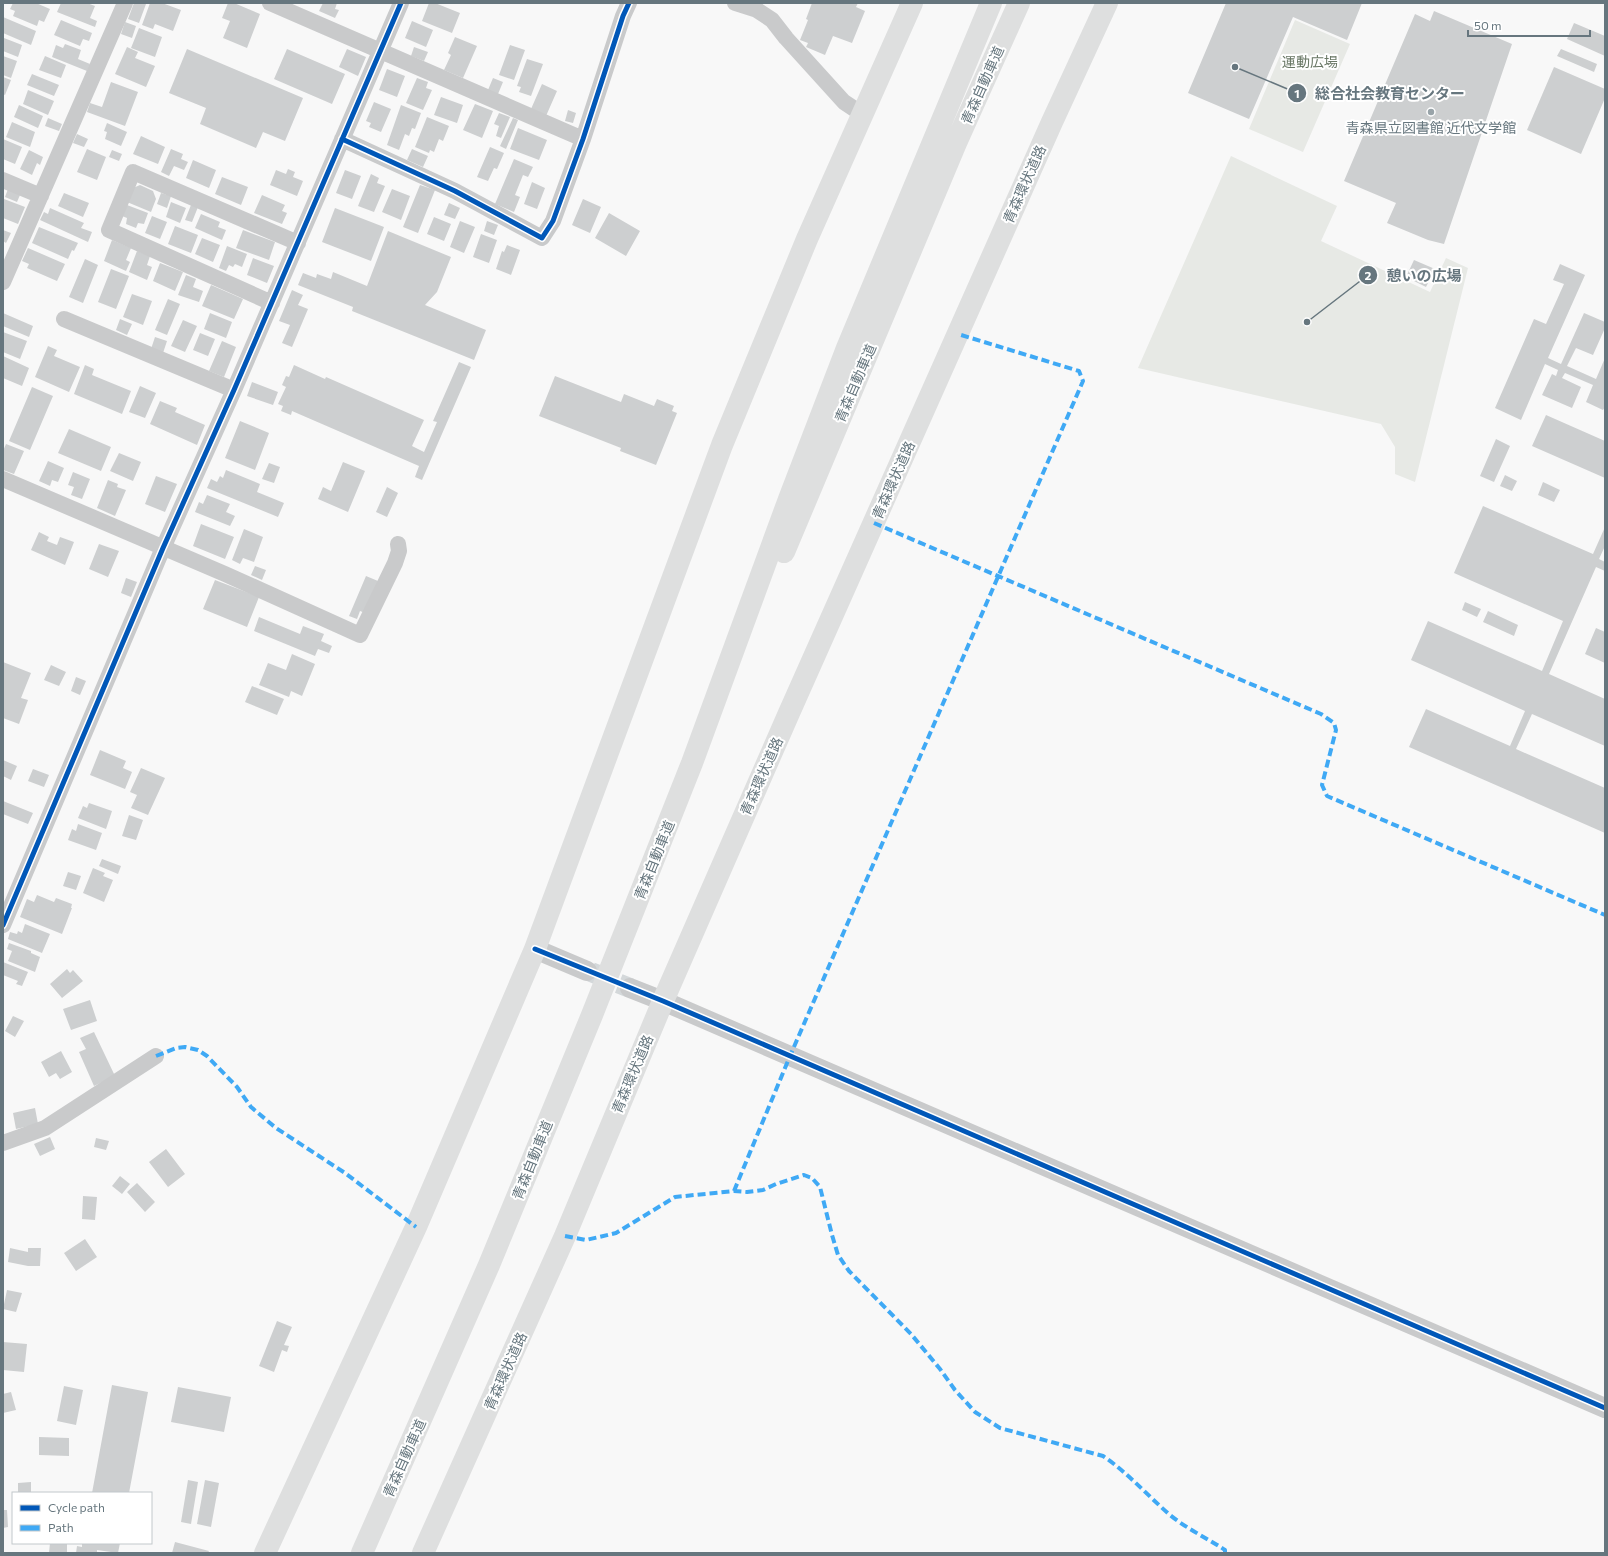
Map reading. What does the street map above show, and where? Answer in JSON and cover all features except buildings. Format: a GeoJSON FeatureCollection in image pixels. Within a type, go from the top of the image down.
{"type":"FeatureCollection","features":[{"type":"Feature","properties":{"kind":"highway"},"geometry":{"type":"LineString","coordinates":[[265,1553],[416,1226],[535,949],[722,445],[807,239],[912,3]]}},
{"type":"Feature","properties":{"kind":"highway","name":"青森自動車道"},"geometry":{"type":"LineString","coordinates":[[362,1553],[489,1265],[592,1015],[692,763],[789,499],[847,348],[991,3]]}},
{"type":"Feature","properties":{"kind":"highway","name":"青森自動車道"},"geometry":{"type":"LineString","coordinates":[[692,763],[807,499],[956,143],[1019,3]]}},
{"type":"Feature","properties":{"kind":"highway","name":"青森環状道路"},"geometry":{"type":"LineString","coordinates":[[423,1553],[565,1236],[662,1001],[951,348],[1107,3]]}},
{"type":"Feature","properties":{"kind":"street"},"geometry":{"type":"LineString","coordinates":[[3,282],[125,3]]}},
{"type":"Feature","properties":{"kind":"street"},"geometry":{"type":"LineString","coordinates":[[270,3],[583,139]]}},
{"type":"Feature","properties":{"kind":"street"},"geometry":{"type":"LineString","coordinates":[[3,925],[163,548],[272,303],[401,3]]}},
{"type":"Feature","properties":{"kind":"street"},"geometry":{"type":"LineString","coordinates":[[342,140],[455,191],[542,238],[553,221],[583,139],[623,16],[629,3]]}},
{"type":"Feature","properties":{"kind":"street"},"geometry":{"type":"LineString","coordinates":[[736,3],[757,10],[772,20],[786,38],[844,102],[862,114]]}},
{"type":"Feature","properties":{"kind":"street"},"geometry":{"type":"LineString","coordinates":[[272,303],[109,230],[133,172],[298,242]]}},
{"type":"Feature","properties":{"kind":"street"},"geometry":{"type":"LineString","coordinates":[[3,180],[41,196]]}},
{"type":"Feature","properties":{"kind":"street"},"geometry":{"type":"LineString","coordinates":[[64,319],[234,390]]}},
{"type":"Feature","properties":{"kind":"street"},"geometry":{"type":"LineString","coordinates":[[3,480],[225,574],[360,635],[395,563],[400,551],[398,544]]}},
{"type":"Feature","properties":{"kind":"street"},"geometry":{"type":"LineString","coordinates":[[535,949],[587,971]]}},
{"type":"Feature","properties":{"kind":"street"},"geometry":{"type":"LineString","coordinates":[[630,988],[1605,1408]]}},
{"type":"Feature","properties":{"kind":"street"},"geometry":{"type":"LineString","coordinates":[[3,1143],[45,1128],[156,1056]]}},
{"type":"Feature","properties":{"kind":"green space","name":"運動広場"},"geometry":{"type":"Polygon","coordinates":[[[1295,20],[1350,44],[1303,152],[1249,129],[1295,20]]]}},
{"type":"Feature","properties":{"kind":"green space"},"geometry":{"type":"Polygon","coordinates":[[[1231,156],[1337,206],[1321,241],[1430,292],[1446,258],[1468,268],[1415,482],[1395,474],[1395,447],[1381,424],[1138,368],[1231,156]]]}},
{"type":"Feature","properties":{"kind":"tunnel"},"geometry":{"type":"LineString","coordinates":[[591,972],[630,988]]}},
{"type":"Feature","properties":{"kind":"marked path"},"geometry":{"type":"LineString","coordinates":[[734,1191],[790,1056],[1083,381],[1079,371],[958,334]]}},
{"type":"Feature","properties":{"kind":"marked path"},"geometry":{"type":"LineString","coordinates":[[874,523],[1321,714],[1334,723],[1336,730],[1322,785],[1327,796],[1605,915]]}},
{"type":"Feature","properties":{"kind":"marked path"},"geometry":{"type":"LineString","coordinates":[[156,1056],[176,1048],[185,1047],[198,1050],[207,1056],[237,1087],[251,1107],[276,1128],[345,1173],[416,1227]]}},
{"type":"Feature","properties":{"kind":"marked path"},"geometry":{"type":"LineString","coordinates":[[565,1236],[586,1240],[616,1233],[675,1197],[734,1191],[747,1192],[763,1190],[804,1175],[812,1178],[820,1187],[838,1255],[849,1271],[911,1334],[955,1390],[975,1412],[1000,1428],[1103,1456],[1129,1477],[1170,1515],[1183,1525],[1225,1550],[1225,1553]]}},
{"type":"Feature","properties":{"kind":"cycle path"},"geometry":{"type":"LineString","coordinates":[[3,925],[163,548],[234,390],[401,3]]}},
{"type":"Feature","properties":{"kind":"cycle path"},"geometry":{"type":"LineString","coordinates":[[342,139],[455,191],[542,238],[553,221],[583,139],[623,16],[629,3]]}},
{"type":"Feature","properties":{"kind":"cycle path"},"geometry":{"type":"LineString","coordinates":[[535,949],[663,1001],[1605,1408]]}},
{"type":"Feature","properties":{"kind":"place","name":"総合社会教育センター"},"geometry":{"type":"Point","coordinates":[1235,67]}},
{"type":"Feature","properties":{"kind":"place","name":"青森県立図書館 近代文学館"},"geometry":{"type":"Point","coordinates":[1431,112]}},
{"type":"Feature","properties":{"kind":"place","name":"憩いの広場"},"geometry":{"type":"Point","coordinates":[1307,322]}}]}
